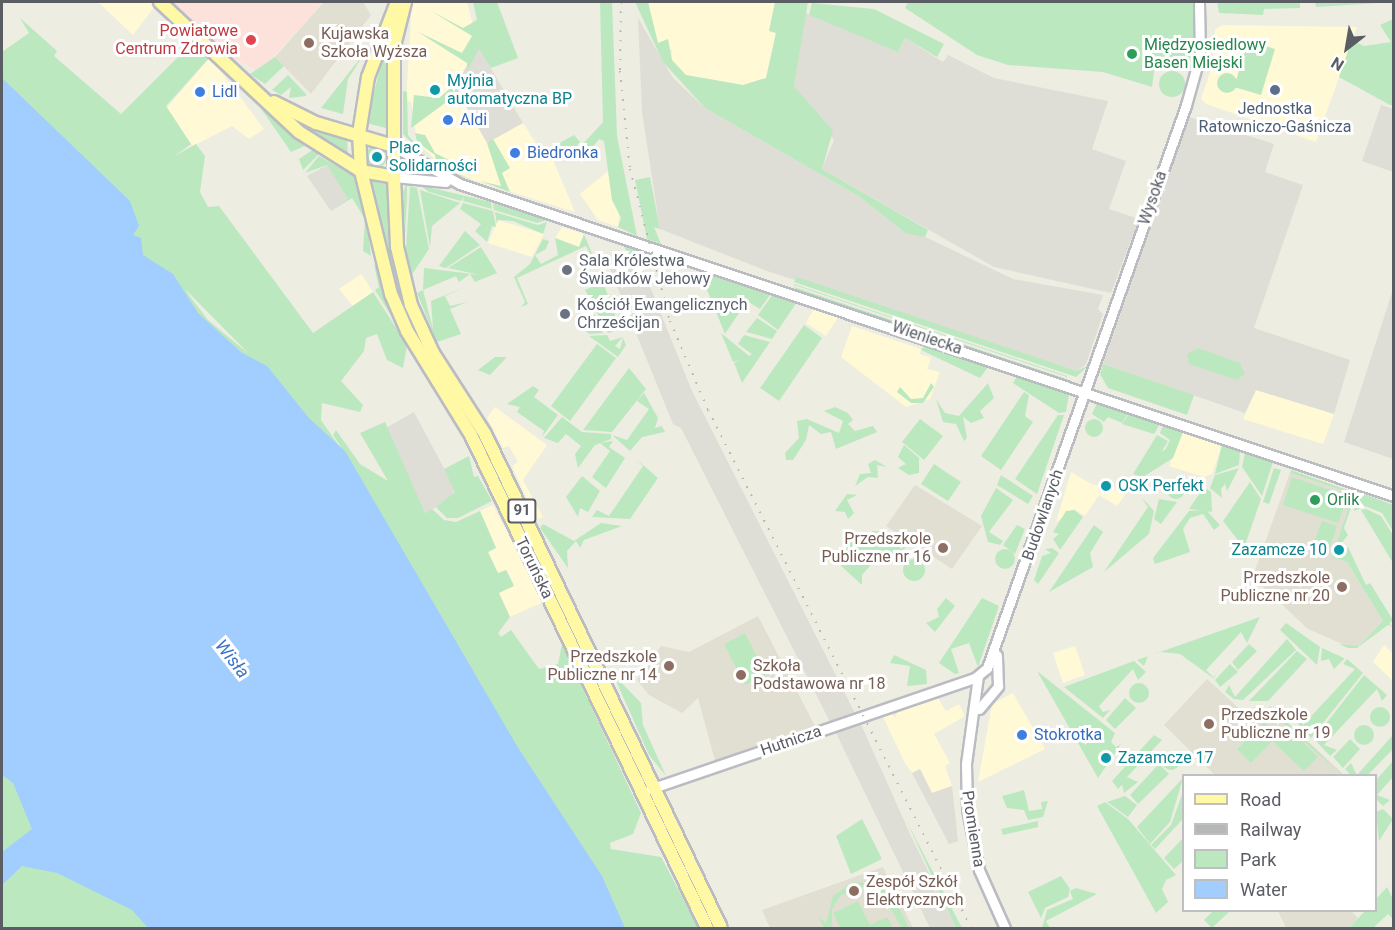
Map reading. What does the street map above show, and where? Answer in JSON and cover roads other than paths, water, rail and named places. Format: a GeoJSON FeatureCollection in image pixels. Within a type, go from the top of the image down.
{"type":"FeatureCollection","features":[{"type":"Feature","properties":{"kind":"main road"},"geometry":{"type":"LineString","coordinates":[[160,2],[299,132],[361,171],[394,177]]}},
{"type":"Feature","properties":{"kind":"main road","name":"91"},"geometry":{"type":"LineString","coordinates":[[361,171],[358,134],[363,101],[397,2]]}},
{"type":"Feature","properties":{"kind":"main road","name":"91"},"geometry":{"type":"LineString","coordinates":[[394,177],[394,46],[405,2]]}},
{"type":"Feature","properties":{"kind":"main road"},"geometry":{"type":"LineString","coordinates":[[255,89],[294,114],[334,129],[358,134],[393,146]]}},
{"type":"Feature","properties":{"kind":"main road"},"geometry":{"type":"LineString","coordinates":[[334,129],[348,123],[363,101]]}},
{"type":"Feature","properties":{"kind":"main road","name":"Toruńska"},"geometry":{"type":"LineString","coordinates":[[361,171],[397,309],[471,435],[707,928]]}},
{"type":"Feature","properties":{"kind":"main road","name":"Toruńska"},"geometry":{"type":"LineString","coordinates":[[394,177],[397,247],[416,319],[485,434],[722,928]]}},
{"type":"Feature","properties":{"kind":"street","name":"Wysoka"},"geometry":{"type":"LineString","coordinates":[[1087,392],[1196,74],[1199,2]]}},
{"type":"Feature","properties":{"kind":"street","name":"Wieniecka"},"geometry":{"type":"LineString","coordinates":[[393,146],[460,184],[1394,496]]}},
{"type":"Feature","properties":{"kind":"street","name":"Wieniecka"},"geometry":{"type":"LineString","coordinates":[[394,177],[460,184]]}},
{"type":"Feature","properties":{"kind":"street","name":"Budowlanych"},"geometry":{"type":"LineString","coordinates":[[981,673],[1000,638],[1087,392]]}},
{"type":"Feature","properties":{"kind":"street","name":"Budowlanych"},"geometry":{"type":"LineString","coordinates":[[989,693],[998,686],[996,674],[1000,638]]}},
{"type":"Feature","properties":{"kind":"street"},"geometry":{"type":"LineString","coordinates":[[981,673],[996,674]]}},
{"type":"Feature","properties":{"kind":"street","name":"Hutnicza"},"geometry":{"type":"LineString","coordinates":[[655,788],[981,673]]}},
{"type":"Feature","properties":{"kind":"street","name":"Promienna"},"geometry":{"type":"LineString","coordinates":[[981,673],[966,764],[968,820],[981,876],[1005,928]]}},
{"type":"Feature","properties":{"kind":"street","name":"Hutnicza"},"geometry":{"type":"LineString","coordinates":[[946,686],[978,687]]}},
{"type":"Feature","properties":{"kind":"street"},"geometry":{"type":"LineString","coordinates":[[978,687],[989,693]]}},
{"type":"Feature","properties":{"kind":"street","name":"Promienna"},"geometry":{"type":"LineString","coordinates":[[972,724],[989,693]]}},
{"type":"Feature","properties":{"kind":"street"},"geometry":{"type":"LineString","coordinates":[[637,783],[655,788]]}},
{"type":"Feature","properties":{"kind":"water","name":"Wisła"},"geometry":{"type":"Polygon","coordinates":[[[2,78],[130,201],[139,226],[133,235],[141,238],[143,255],[173,274],[198,313],[242,353],[267,366],[309,418],[345,451],[517,746],[602,876],[625,928],[148,928],[132,910],[57,873],[22,866],[2,885],[2,852],[32,829],[13,783],[2,775],[2,78]]]}},
{"type":"Feature","properties":{"kind":"railway"},"geometry":{"type":"LineString","coordinates":[[621,2],[620,71],[630,169],[670,321],[708,410],[971,928]]}},
{"type":"Feature","properties":{"kind":"place","name":"Powiatowe Centrum Zdrowia"},"geometry":{"type":"Point","coordinates":[251,40]}},
{"type":"Feature","properties":{"kind":"place","name":"Kujawska Szkoła Wyższa"},"geometry":{"type":"Point","coordinates":[309,43]}},
{"type":"Feature","properties":{"kind":"place","name":"Międzyosiedlowy Basen Miejski"},"geometry":{"type":"Point","coordinates":[1132,54]}},
{"type":"Feature","properties":{"kind":"place","name":"Myjnia automatyczna BP"},"geometry":{"type":"Point","coordinates":[435,90]}},
{"type":"Feature","properties":{"kind":"place","name":"Jednostka Ratowniczo-Gaśnicza"},"geometry":{"type":"Point","coordinates":[1275,90]}},
{"type":"Feature","properties":{"kind":"place","name":"Lidl"},"geometry":{"type":"Point","coordinates":[200,92]}},
{"type":"Feature","properties":{"kind":"place","name":"Aldi"},"geometry":{"type":"Point","coordinates":[448,120]}},
{"type":"Feature","properties":{"kind":"place","name":"Biedronka"},"geometry":{"type":"Point","coordinates":[515,153]}},
{"type":"Feature","properties":{"kind":"place","name":"Plac Solidarności"},"geometry":{"type":"Point","coordinates":[377,157]}},
{"type":"Feature","properties":{"kind":"place","name":"Sala Królestwa Świadków Jehowy"},"geometry":{"type":"Point","coordinates":[567,270]}},
{"type":"Feature","properties":{"kind":"place","name":"Kościół Ewangelicznych Chrześcijan"},"geometry":{"type":"Point","coordinates":[565,314]}},
{"type":"Feature","properties":{"kind":"place","name":"OSK Perfekt"},"geometry":{"type":"Point","coordinates":[1106,486]}},
{"type":"Feature","properties":{"kind":"place","name":"Orlik"},"geometry":{"type":"Point","coordinates":[1315,500]}},
{"type":"Feature","properties":{"kind":"place","name":"Przedszkole Publiczne nr 16"},"geometry":{"type":"Point","coordinates":[943,548]}},
{"type":"Feature","properties":{"kind":"place","name":"Zazamcze 10"},"geometry":{"type":"Point","coordinates":[1339,550]}},
{"type":"Feature","properties":{"kind":"place","name":"Przedszkole Publiczne nr 20"},"geometry":{"type":"Point","coordinates":[1342,587]}},
{"type":"Feature","properties":{"kind":"place","name":"Przedszkole Publiczne nr 14"},"geometry":{"type":"Point","coordinates":[669,666]}},
{"type":"Feature","properties":{"kind":"place","name":"Szkoła Podstawowa nr 18"},"geometry":{"type":"Point","coordinates":[741,675]}},
{"type":"Feature","properties":{"kind":"place","name":"Przedszkole Publiczne nr 19"},"geometry":{"type":"Point","coordinates":[1209,724]}},
{"type":"Feature","properties":{"kind":"place","name":"Stokrotka"},"geometry":{"type":"Point","coordinates":[1022,735]}},
{"type":"Feature","properties":{"kind":"place","name":"Zazamcze 17"},"geometry":{"type":"Point","coordinates":[1106,758]}},
{"type":"Feature","properties":{"kind":"place","name":"Zespół Szkół Elektrycznych"},"geometry":{"type":"Point","coordinates":[854,891]}}]}
